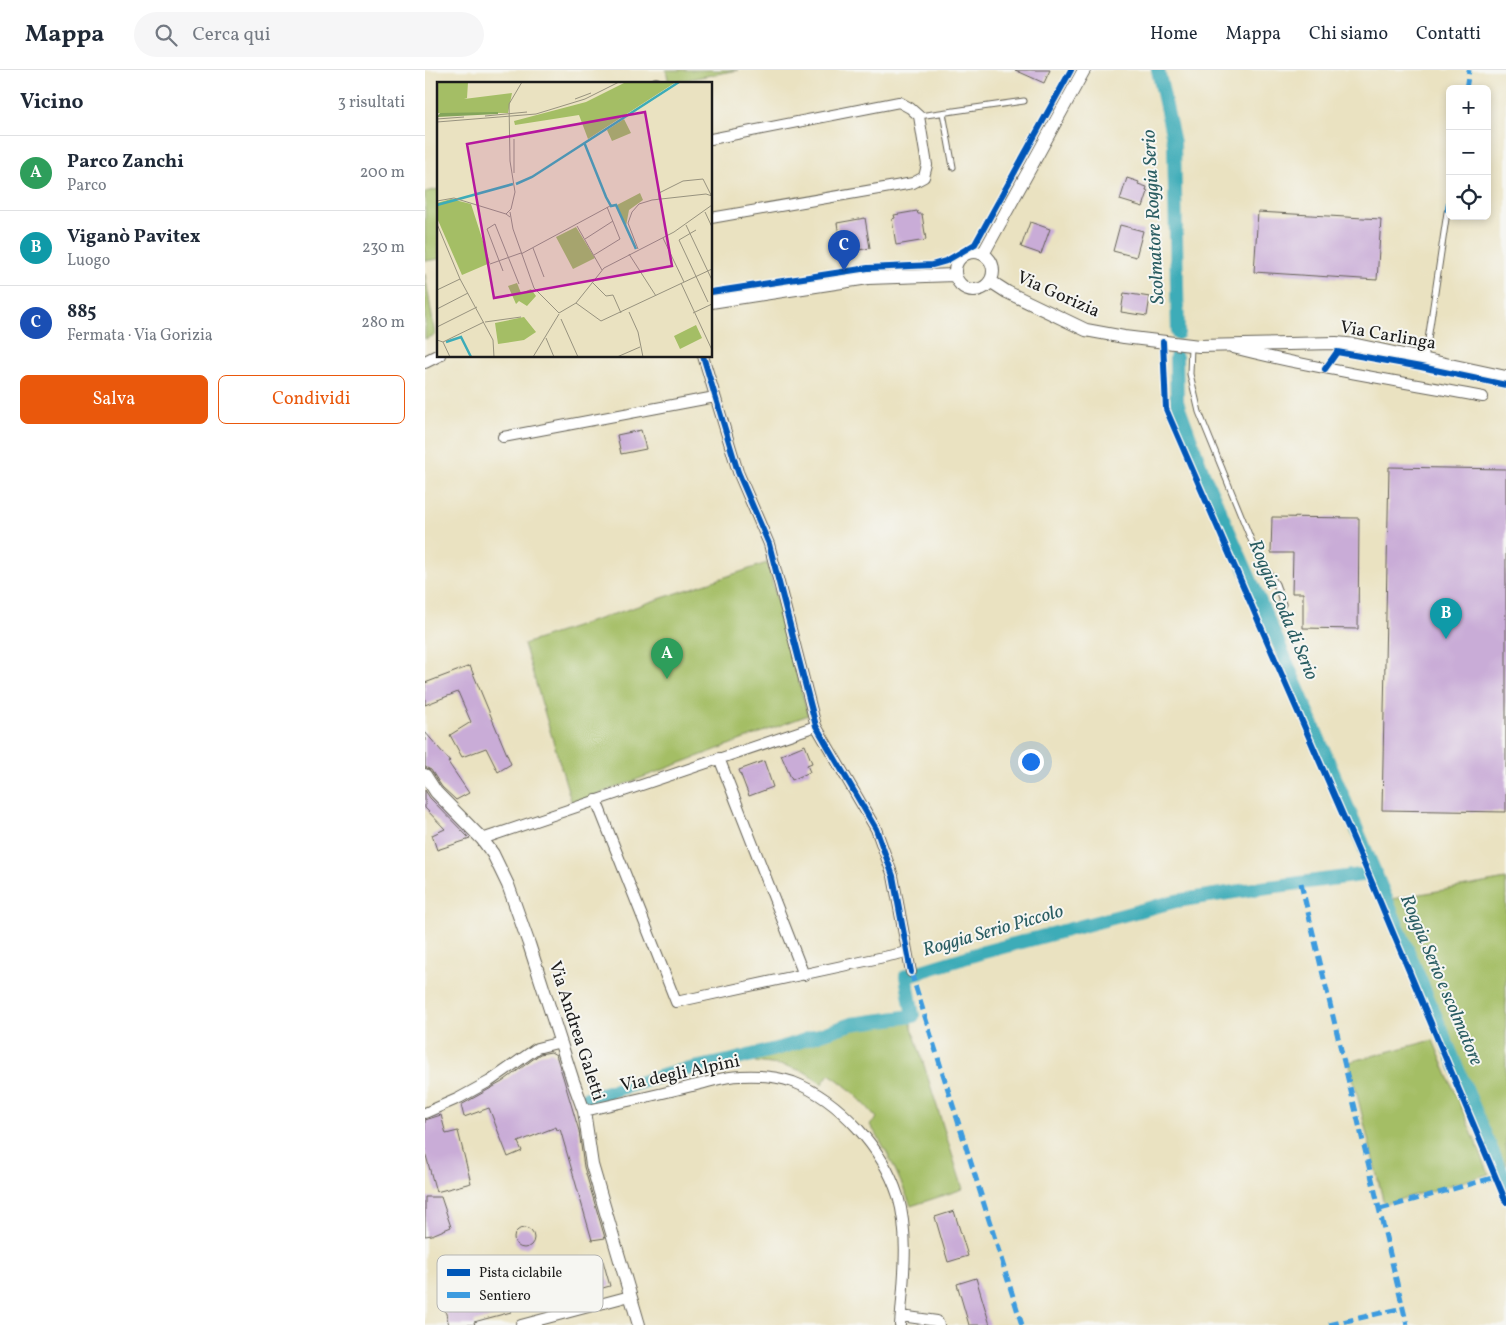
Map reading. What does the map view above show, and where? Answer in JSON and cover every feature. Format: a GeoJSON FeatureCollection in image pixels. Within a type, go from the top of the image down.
{"type":"FeatureCollection","features":[{"type":"Feature","properties":{"kind":"street"},"geometry":{"type":"LineString","coordinates":[[713,302],[868,278],[955,275],[957,261],[962,256],[969,252],[983,254],[1084,70]]}},
{"type":"Feature","properties":{"kind":"street"},"geometry":{"type":"LineString","coordinates":[[713,139],[899,102],[919,116],[927,164],[924,177],[913,183],[713,218]]}},
{"type":"Feature","properties":{"kind":"street","name":"Via Gorizia"},"geometry":{"type":"LineString","coordinates":[[955,275],[964,287],[971,290],[985,287],[993,275],[991,263],[983,254]]}},
{"type":"Feature","properties":{"kind":"street","name":"Via Gorizia"},"geometry":{"type":"LineString","coordinates":[[990,281],[1007,292],[1086,330],[1172,344]]}},
{"type":"Feature","properties":{"kind":"street","name":"Via Carlinga"},"geometry":{"type":"LineString","coordinates":[[1172,344],[1227,346],[1336,343],[1506,377]]}},
{"type":"Feature","properties":{"kind":"street"},"geometry":{"type":"LineString","coordinates":[[1227,346],[1325,369],[1483,397]]}},
{"type":"Feature","properties":{"kind":"street"},"geometry":{"type":"LineString","coordinates":[[425,362],[437,356]]}},
{"type":"Feature","properties":{"kind":"street"},"geometry":{"type":"LineString","coordinates":[[704,358],[738,472],[769,544],[816,726],[876,829],[893,876],[911,972]]}},
{"type":"Feature","properties":{"kind":"street"},"geometry":{"type":"LineString","coordinates":[[503,437],[715,397]]}},
{"type":"Feature","properties":{"kind":"street"},"geometry":{"type":"LineString","coordinates":[[482,839],[816,726]]}},
{"type":"Feature","properties":{"kind":"street"},"geometry":{"type":"LineString","coordinates":[[719,758],[804,974]]}},
{"type":"Feature","properties":{"kind":"street","name":"Via Andrea Galetti"},"geometry":{"type":"LineString","coordinates":[[425,775],[436,792],[482,839],[493,854],[507,885],[529,944],[584,1111],[592,1165],[639,1325]]}},
{"type":"Feature","properties":{"kind":"street"},"geometry":{"type":"LineString","coordinates":[[596,800],[676,1002],[907,952]]}},
{"type":"Feature","properties":{"kind":"street"},"geometry":{"type":"LineString","coordinates":[[425,1114],[490,1081],[537,1048],[561,1042]]}},
{"type":"Feature","properties":{"kind":"street","name":"Via degli Alpini"},"geometry":{"type":"LineString","coordinates":[[584,1111],[738,1076],[771,1076],[793,1082],[843,1112],[869,1143],[887,1170],[898,1197],[904,1236],[901,1321]]}},
{"type":"Feature","properties":{"kind":"street"},"geometry":{"type":"LineString","coordinates":[[603,1303],[630,1296]]}},
{"type":"Feature","properties":{"kind":"street"},"geometry":{"type":"LineString","coordinates":[[521,1325],[570,1312]]}},
{"type":"Feature","properties":{"kind":"street"},"geometry":{"type":"LineString","coordinates":[[901,1321],[937,1321],[939,1325]]}},
{"type":"Feature","properties":{"kind":"lane"},"geometry":{"type":"LineString","coordinates":[[919,116],[1024,101]]}},
{"type":"Feature","properties":{"kind":"lane"},"geometry":{"type":"LineString","coordinates":[[943,113],[953,167]]}},
{"type":"Feature","properties":{"kind":"lane"},"geometry":{"type":"LineString","coordinates":[[1425,360],[1446,219]]}},
{"type":"Feature","properties":{"kind":"lane"},"geometry":{"type":"LineString","coordinates":[[1191,346],[1190,374],[1199,412],[1256,552],[1276,584],[1283,604]]}},
{"type":"Feature","properties":{"kind":"green space"},"geometry":{"type":"Polygon","coordinates":[[[666,70],[738,70],[674,82],[669,82],[666,70]]]}},
{"type":"Feature","properties":{"kind":"green space"},"geometry":{"type":"Polygon","coordinates":[[[437,189],[437,259],[425,261],[425,192],[437,189]]]}},
{"type":"Feature","properties":{"kind":"green space"},"geometry":{"type":"Polygon","coordinates":[[[425,274],[435,335],[425,339],[425,274]]]}},
{"type":"Feature","properties":{"kind":"green space"},"geometry":{"type":"Polygon","coordinates":[[[767,563],[808,715],[572,804],[524,644],[767,563]]]}},
{"type":"Feature","properties":{"kind":"green space"},"geometry":{"type":"Polygon","coordinates":[[[1506,879],[1506,1168],[1392,899],[1506,879]]]}},
{"type":"Feature","properties":{"kind":"green space"},"geometry":{"type":"Polygon","coordinates":[[[910,1021],[963,1189],[911,1206],[888,1154],[870,1125],[877,1118],[854,1094],[829,1074],[822,1084],[805,1072],[786,1066],[755,1062],[756,1057],[789,1050],[850,1029],[910,1021]]]}},
{"type":"Feature","properties":{"kind":"green space"},"geometry":{"type":"Polygon","coordinates":[[[1433,1040],[1489,1174],[1384,1204],[1349,1062],[1433,1040]]]}},
{"type":"Feature","properties":{"kind":"building"},"geometry":{"type":"Polygon","coordinates":[[[1015,70],[1050,70],[1044,83],[1015,70]]]}},
{"type":"Feature","properties":{"kind":"building"},"geometry":{"type":"Polygon","coordinates":[[[1127,178],[1147,187],[1146,191],[1148,192],[1143,207],[1120,200],[1127,178]]]}},
{"type":"Feature","properties":{"kind":"building"},"geometry":{"type":"Polygon","coordinates":[[[917,211],[918,214],[922,214],[926,240],[896,245],[892,219],[895,218],[894,215],[917,211]]]}},
{"type":"Feature","properties":{"kind":"building"},"geometry":{"type":"Polygon","coordinates":[[[1258,212],[1381,219],[1377,280],[1254,272],[1258,212]]]}},
{"type":"Feature","properties":{"kind":"building"},"geometry":{"type":"Polygon","coordinates":[[[865,218],[870,248],[842,253],[837,223],[865,218]]]}},
{"type":"Feature","properties":{"kind":"building"},"geometry":{"type":"Polygon","coordinates":[[[1030,222],[1050,229],[1041,254],[1021,247],[1030,222]]]}},
{"type":"Feature","properties":{"kind":"building"},"geometry":{"type":"Polygon","coordinates":[[[1120,225],[1143,231],[1136,257],[1113,251],[1120,225]]]}},
{"type":"Feature","properties":{"kind":"building"},"geometry":{"type":"Polygon","coordinates":[[[1124,293],[1150,297],[1147,316],[1121,312],[1124,293]]]}},
{"type":"Feature","properties":{"kind":"building"},"geometry":{"type":"Polygon","coordinates":[[[641,430],[646,449],[621,454],[617,435],[641,430]]]}},
{"type":"Feature","properties":{"kind":"building"},"geometry":{"type":"Polygon","coordinates":[[[1389,467],[1506,469],[1506,812],[1382,810],[1389,467]]]}},
{"type":"Feature","properties":{"kind":"building"},"geometry":{"type":"Polygon","coordinates":[[[1272,517],[1359,518],[1358,629],[1303,628],[1303,593],[1292,593],[1293,553],[1271,553],[1272,517]]]}},
{"type":"Feature","properties":{"kind":"building"},"geometry":{"type":"Polygon","coordinates":[[[470,666],[511,764],[498,772],[486,748],[462,757],[450,735],[471,722],[458,692],[425,705],[425,683],[470,666]]]}},
{"type":"Feature","properties":{"kind":"building"},"geometry":{"type":"Polygon","coordinates":[[[425,732],[450,761],[448,762],[469,793],[456,800],[442,787],[431,770],[425,767],[425,732]]]}},
{"type":"Feature","properties":{"kind":"building"},"geometry":{"type":"Polygon","coordinates":[[[805,745],[812,763],[807,765],[810,772],[792,780],[781,755],[805,745]]]}},
{"type":"Feature","properties":{"kind":"building"},"geometry":{"type":"Polygon","coordinates":[[[764,761],[773,787],[749,796],[739,770],[764,761]]]}},
{"type":"Feature","properties":{"kind":"building"},"geometry":{"type":"Polygon","coordinates":[[[425,790],[430,798],[470,839],[437,850],[432,835],[445,829],[425,808],[425,790]]]}},
{"type":"Feature","properties":{"kind":"building"},"geometry":{"type":"Polygon","coordinates":[[[551,1052],[556,1055],[579,1131],[584,1167],[605,1238],[592,1240],[560,1129],[557,1130],[556,1127],[518,1142],[522,1151],[508,1157],[489,1108],[464,1117],[461,1105],[502,1082],[540,1054],[551,1052]]]}},
{"type":"Feature","properties":{"kind":"building"},"geometry":{"type":"Polygon","coordinates":[[[441,1115],[446,1134],[458,1131],[471,1183],[436,1192],[425,1152],[425,1120],[441,1115]]]}},
{"type":"Feature","properties":{"kind":"building"},"geometry":{"type":"Polygon","coordinates":[[[425,1197],[441,1197],[451,1227],[425,1236],[425,1197]]]}},
{"type":"Feature","properties":{"kind":"building"},"geometry":{"type":"Polygon","coordinates":[[[954,1211],[968,1256],[948,1262],[935,1217],[954,1211]]]}},
{"type":"Feature","properties":{"kind":"building"},"geometry":{"type":"Polygon","coordinates":[[[524,1228],[531,1231],[534,1238],[531,1245],[524,1248],[517,1245],[514,1238],[517,1231],[524,1228]]]}},
{"type":"Feature","properties":{"kind":"building"},"geometry":{"type":"Polygon","coordinates":[[[603,1261],[610,1286],[603,1288],[603,1261]]]}},
{"type":"Feature","properties":{"kind":"building"},"geometry":{"type":"Polygon","coordinates":[[[976,1278],[990,1325],[969,1325],[957,1284],[976,1278]]]}},
{"type":"Feature","properties":{"kind":"building"},"geometry":{"type":"Polygon","coordinates":[[[446,1312],[511,1312],[474,1322],[475,1325],[449,1325],[446,1312]]]}},
{"type":"Feature","properties":{"kind":"waterway","name":"Scolmatore Roggia Serio"},"geometry":{"type":"LineString","coordinates":[[1158,70],[1174,143],[1178,333]]}},
{"type":"Feature","properties":{"kind":"waterway","name":"Roggia Coda di Serio"},"geometry":{"type":"LineString","coordinates":[[1176,357],[1177,402],[1203,473],[1278,642],[1506,1184]]}},
{"type":"Feature","properties":{"kind":"waterway","name":"Roggia Serio Piccolo"},"geometry":{"type":"LineString","coordinates":[[584,1099],[679,1071],[787,1046],[851,1024],[913,1016],[906,976],[980,953],[1176,901],[1376,873]]}},
{"type":"Feature","properties":{"kind":"marked path"},"geometry":{"type":"LineString","coordinates":[[1467,85],[1469,70]]}},
{"type":"Feature","properties":{"kind":"marked path"},"geometry":{"type":"LineString","coordinates":[[1301,883],[1407,1325]]}},
{"type":"Feature","properties":{"kind":"marked path"},"geometry":{"type":"LineString","coordinates":[[911,972],[1022,1325]]}},
{"type":"Feature","properties":{"kind":"marked path"},"geometry":{"type":"LineString","coordinates":[[1380,1209],[1496,1177]]}},
{"type":"Feature","properties":{"kind":"marked path"},"geometry":{"type":"LineString","coordinates":[[1329,1325],[1403,1308]]}},
{"type":"Feature","properties":{"kind":"cycle path"},"geometry":{"type":"LineString","coordinates":[[713,292],[868,268],[932,265],[946,261],[975,244],[1071,70]]}},
{"type":"Feature","properties":{"kind":"cycle path"},"geometry":{"type":"LineString","coordinates":[[1163,342],[1166,409],[1362,859],[1506,1202]]}},
{"type":"Feature","properties":{"kind":"cycle path"},"geometry":{"type":"LineString","coordinates":[[1325,369],[1337,352],[1506,385]]}},
{"type":"Feature","properties":{"kind":"cycle path"},"geometry":{"type":"LineString","coordinates":[[704,358],[738,472],[769,544],[816,726],[876,829],[893,876],[911,972]]}},
{"type":"Feature","properties":{"kind":"place","name":"885"},"geometry":{"type":"Point","coordinates":[844,271]}},
{"type":"Feature","properties":{"kind":"place","name":"Viganò Pavitex"},"geometry":{"type":"Point","coordinates":[1446,639]}},
{"type":"Feature","properties":{"kind":"place","name":"Parco Zanchi"},"geometry":{"type":"Point","coordinates":[667,679]}},
{"type":"Feature","properties":{"kind":"water label","name":"Roggia Serio e scolmatore"},"geometry":{"type":"Point","coordinates":[1441,980]}}]}
